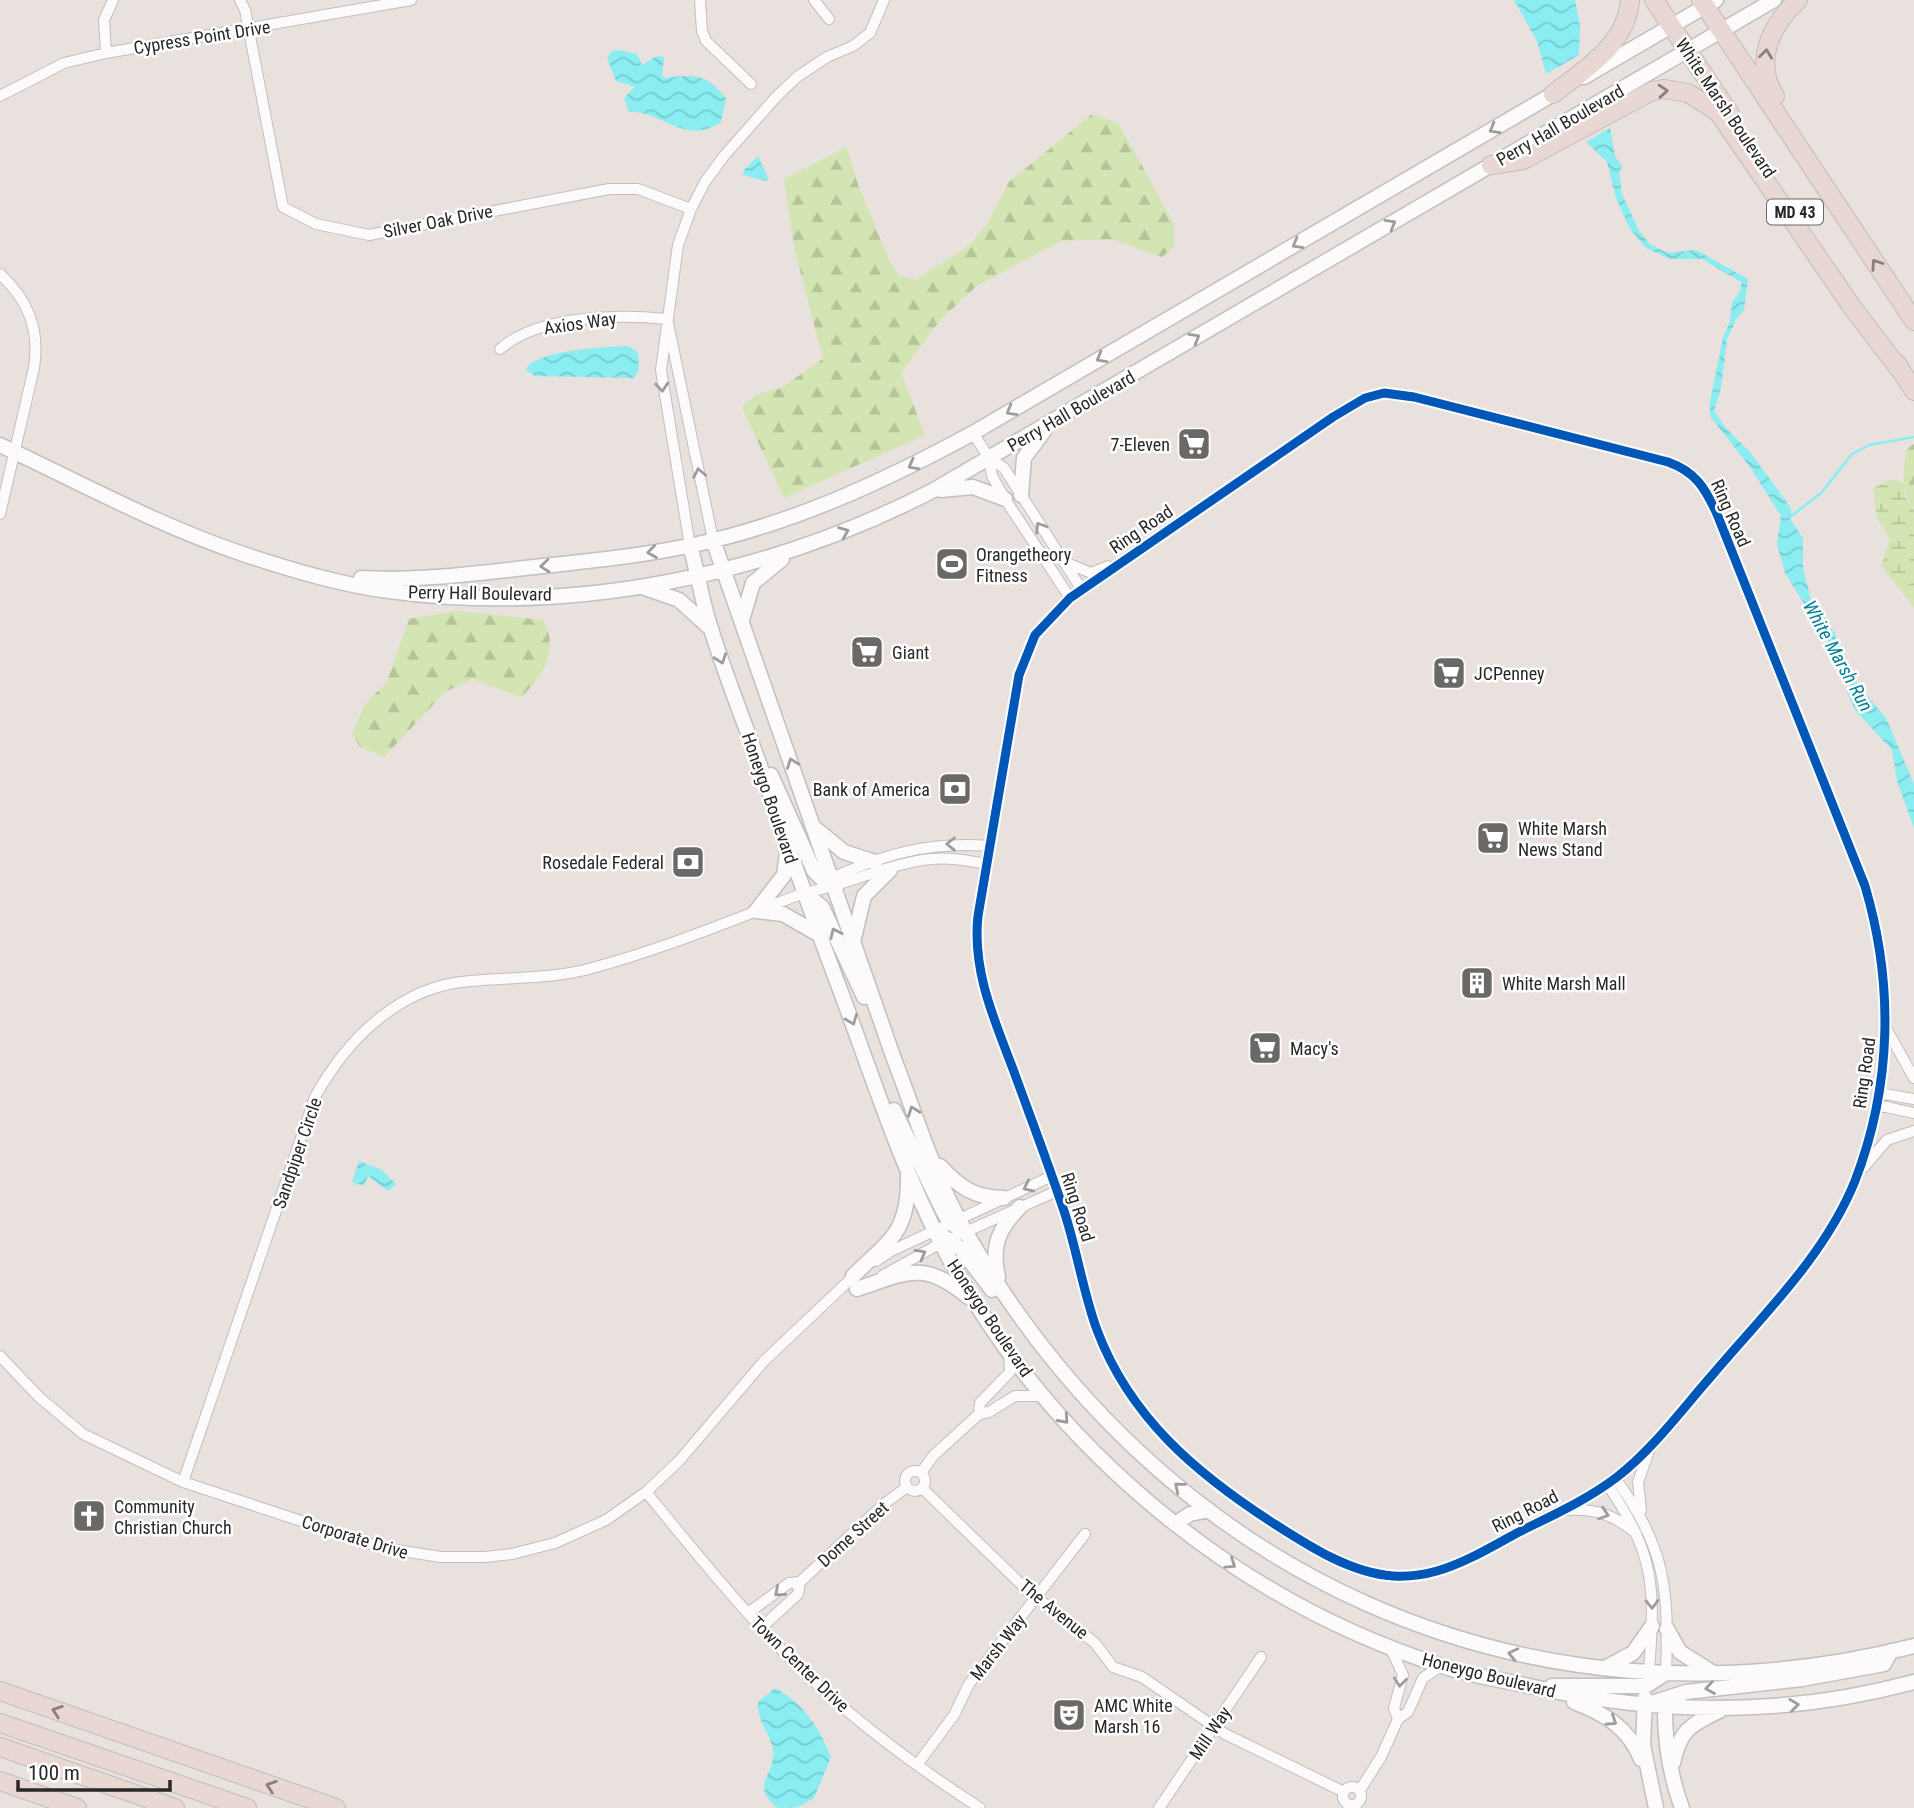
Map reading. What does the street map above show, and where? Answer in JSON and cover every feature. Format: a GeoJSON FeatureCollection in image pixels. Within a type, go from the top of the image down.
{"type":"FeatureCollection","features":[{"type":"Feature","properties":{"kind":"highway"},"geometry":{"type":"LineString","coordinates":[[1553,94],[1613,44],[1626,22],[1630,0]]}},
{"type":"Feature","properties":{"kind":"highway","name":"White Marsh Boulevard"},"geometry":{"type":"LineString","coordinates":[[1654,0],[1914,391]]}},
{"type":"Feature","properties":{"kind":"highway"},"geometry":{"type":"LineString","coordinates":[[1798,0],[1783,15],[1770,35],[1765,68],[1771,90],[1806,146],[1807,160]]}},
{"type":"Feature","properties":{"kind":"highway","name":"MD 43"},"geometry":{"type":"LineString","coordinates":[[1707,2],[1721,31],[1914,321]]}},
{"type":"Feature","properties":{"kind":"highway"},"geometry":{"type":"LineString","coordinates":[[1491,165],[1523,160],[1644,94],[1671,89],[1698,96],[1718,112],[1852,307],[1903,374]]}},
{"type":"Feature","properties":{"kind":"highway"},"geometry":{"type":"LineString","coordinates":[[0,1691],[336,1808]]}},
{"type":"Feature","properties":{"kind":"highway"},"geometry":{"type":"LineString","coordinates":[[0,1723],[247,1808]]}},
{"type":"Feature","properties":{"kind":"highway"},"geometry":{"type":"LineString","coordinates":[[0,1747],[175,1808]]}},
{"type":"Feature","properties":{"kind":"highway"},"geometry":{"type":"LineString","coordinates":[[0,1782],[77,1808]]}},
{"type":"Feature","properties":{"kind":"main road","name":"Perry Hall Boulevard"},"geometry":{"type":"LineString","coordinates":[[0,444],[181,531],[245,555],[390,591],[453,596],[547,596],[638,585],[724,570],[799,549],[864,524],[932,491],[1774,0]]}},
{"type":"Feature","properties":{"kind":"main road","name":"Perry Hall Boulevard"},"geometry":{"type":"LineString","coordinates":[[298,569],[351,578],[419,578],[582,563],[713,540],[779,520],[875,485],[973,433],[1672,26],[1707,2]]}},
{"type":"Feature","properties":{"kind":"main road"},"geometry":{"type":"LineString","coordinates":[[1021,495],[1024,458],[1051,422]]}},
{"type":"Feature","properties":{"kind":"main road"},"geometry":{"type":"LineString","coordinates":[[932,491],[973,487],[1005,499]]}},
{"type":"Feature","properties":{"kind":"main road","name":"Honeygo Boulevard"},"geometry":{"type":"LineString","coordinates":[[713,540],[815,828],[831,882],[958,1224],[1044,1349],[1118,1433],[1209,1510],[1296,1569],[1409,1621],[1487,1648],[1647,1679],[1666,1673],[1714,1674],[1792,1668],[1914,1646]]}},
{"type":"Feature","properties":{"kind":"main road","name":"Honeygo Boulevard"},"geometry":{"type":"LineString","coordinates":[[690,546],[711,629],[818,934],[907,1167],[941,1238],[979,1307],[1009,1353],[1043,1396],[1120,1477],[1175,1524],[1250,1577],[1331,1622],[1441,1666],[1550,1692],[1644,1706],[1665,1702],[1726,1709],[1796,1705],[1914,1682]]}},
{"type":"Feature","properties":{"kind":"main road"},"geometry":{"type":"LineString","coordinates":[[741,622],[752,583],[768,568],[799,549]]}},
{"type":"Feature","properties":{"kind":"main road"},"geometry":{"type":"LineString","coordinates":[[638,585],[679,600],[711,629]]}},
{"type":"Feature","properties":{"kind":"main road"},"geometry":{"type":"LineString","coordinates":[[752,744],[773,777],[814,871],[831,882]]}},
{"type":"Feature","properties":{"kind":"main road"},"geometry":{"type":"LineString","coordinates":[[815,828],[844,852],[875,862]]}},
{"type":"Feature","properties":{"kind":"main road"},"geometry":{"type":"LineString","coordinates":[[755,911],[784,875],[788,845]]}},
{"type":"Feature","properties":{"kind":"main road"},"geometry":{"type":"LineString","coordinates":[[853,942],[864,896],[890,870]]}},
{"type":"Feature","properties":{"kind":"main road"},"geometry":{"type":"LineString","coordinates":[[804,893],[822,906],[904,1084]]}},
{"type":"Feature","properties":{"kind":"main road"},"geometry":{"type":"LineString","coordinates":[[755,911],[783,914],[818,934]]}},
{"type":"Feature","properties":{"kind":"main road"},"geometry":{"type":"LineString","coordinates":[[879,1093],[897,1113],[958,1224]]}},
{"type":"Feature","properties":{"kind":"main road"},"geometry":{"type":"LineString","coordinates":[[931,1155],[960,1187],[978,1197],[1004,1198]]}},
{"type":"Feature","properties":{"kind":"main road"},"geometry":{"type":"LineString","coordinates":[[855,1282],[902,1225],[908,1196],[907,1167]]}},
{"type":"Feature","properties":{"kind":"main road"},"geometry":{"type":"LineString","coordinates":[[999,1286],[994,1261],[996,1239],[1008,1219],[1020,1208]]}},
{"type":"Feature","properties":{"kind":"main road"},"geometry":{"type":"LineString","coordinates":[[941,1238],[961,1249],[1001,1302],[1044,1349]]}},
{"type":"Feature","properties":{"kind":"main road"},"geometry":{"type":"LineString","coordinates":[[855,1282],[905,1273],[937,1274],[979,1307]]}},
{"type":"Feature","properties":{"kind":"main road"},"geometry":{"type":"LineString","coordinates":[[1175,1524],[1190,1514],[1209,1510]]}},
{"type":"Feature","properties":{"kind":"main road"},"geometry":{"type":"LineString","coordinates":[[1604,1669],[1633,1653],[1652,1626]]}},
{"type":"Feature","properties":{"kind":"main road"},"geometry":{"type":"LineString","coordinates":[[1667,1629],[1680,1652],[1714,1674]]}},
{"type":"Feature","properties":{"kind":"main road"},"geometry":{"type":"LineString","coordinates":[[1665,1702],[1717,1687],[1843,1673],[1884,1664],[1891,1651]]}},
{"type":"Feature","properties":{"kind":"main road"},"geometry":{"type":"LineString","coordinates":[[1666,1673],[1665,1738],[1682,1808]]}},
{"type":"Feature","properties":{"kind":"main road"},"geometry":{"type":"LineString","coordinates":[[1530,1687],[1647,1679],[1643,1745],[1656,1808]]}},
{"type":"Feature","properties":{"kind":"main road"},"geometry":{"type":"LineString","coordinates":[[1550,1692],[1619,1725],[1634,1742],[1648,1777]]}},
{"type":"Feature","properties":{"kind":"main road"},"geometry":{"type":"LineString","coordinates":[[1671,1771],[1681,1735],[1701,1720],[1726,1709]]}},
{"type":"Feature","properties":{"kind":"street"},"geometry":{"type":"LineString","coordinates":[[106,52],[104,20],[113,0]]}},
{"type":"Feature","properties":{"kind":"street"},"geometry":{"type":"LineString","coordinates":[[240,0],[245,10],[247,29]]}},
{"type":"Feature","properties":{"kind":"street","name":"Cypress Point Drive"},"geometry":{"type":"LineString","coordinates":[[0,96],[64,63],[106,52],[247,29],[372,3],[411,0]]}},
{"type":"Feature","properties":{"kind":"street"},"geometry":{"type":"LineString","coordinates":[[700,0],[702,31],[706,41],[751,83]]}},
{"type":"Feature","properties":{"kind":"street"},"geometry":{"type":"LineString","coordinates":[[814,0],[829,19]]}},
{"type":"Feature","properties":{"kind":"street","name":"Honeygo Boulevard"},"geometry":{"type":"LineString","coordinates":[[690,546],[663,397],[661,370],[678,245],[691,209],[705,182],[724,156],[797,77],[827,57],[853,46],[870,33],[884,0]]}},
{"type":"Feature","properties":{"kind":"street","name":"Silver Oak Drive"},"geometry":{"type":"LineString","coordinates":[[247,29],[283,207],[316,224],[369,235],[609,189],[638,189],[691,209]]}},
{"type":"Feature","properties":{"kind":"street"},"geometry":{"type":"LineString","coordinates":[[0,274],[27,306],[37,344],[34,368],[0,514]]}},
{"type":"Feature","properties":{"kind":"street","name":"Axios Way"},"geometry":{"type":"LineString","coordinates":[[500,349],[514,337],[537,328],[601,318],[667,319]]}},
{"type":"Feature","properties":{"kind":"street","name":"Honeygo Boulevard"},"geometry":{"type":"LineString","coordinates":[[667,319],[713,540]]}},
{"type":"Feature","properties":{"kind":"street","name":"Ring Road"},"geometry":{"type":"LineString","coordinates":[[1384,393],[1414,397],[1668,462],[1688,470],[1699,480],[1717,514],[1865,886],[1882,956],[1886,1027],[1879,1093],[1854,1182],[1824,1240],[1799,1273],[1650,1446],[1611,1481],[1562,1510],[1454,1565],[1408,1576],[1379,1574],[1350,1565],[1279,1527],[1194,1467],[1141,1409],[1119,1376],[1097,1331],[1057,1191],[979,970],[977,929],[1022,664],[1042,625],[1070,598],[1342,411],[1365,398],[1384,393]]}},
{"type":"Feature","properties":{"kind":"street"},"geometry":{"type":"LineString","coordinates":[[973,433],[989,458],[992,476],[1005,499],[1070,598]]}},
{"type":"Feature","properties":{"kind":"street"},"geometry":{"type":"LineString","coordinates":[[989,458],[1004,468],[1082,590]]}},
{"type":"Feature","properties":{"kind":"street"},"geometry":{"type":"LineString","coordinates":[[1060,558],[1072,568],[1091,573],[1121,561]]}},
{"type":"Feature","properties":{"kind":"street"},"geometry":{"type":"LineString","coordinates":[[831,882],[909,849],[937,844],[990,846]]}},
{"type":"Feature","properties":{"kind":"street"},"geometry":{"type":"LineString","coordinates":[[831,882],[932,859],[987,864]]}},
{"type":"Feature","properties":{"kind":"street","name":"Sandpiper Circle"},"geometry":{"type":"LineString","coordinates":[[183,1482],[315,1097],[329,1072],[360,1033],[389,1011],[432,989],[467,981],[590,969],[831,882]]}},
{"type":"Feature","properties":{"kind":"street"},"geometry":{"type":"LineString","coordinates":[[1886,1027],[1914,1078]]}},
{"type":"Feature","properties":{"kind":"street"},"geometry":{"type":"LineString","coordinates":[[1879,1093],[1914,1099]]}},
{"type":"Feature","properties":{"kind":"street"},"geometry":{"type":"LineString","coordinates":[[1877,1105],[1914,1113]]}},
{"type":"Feature","properties":{"kind":"street"},"geometry":{"type":"LineString","coordinates":[[1854,1182],[1879,1146],[1896,1135],[1914,1131]]}},
{"type":"Feature","properties":{"kind":"street"},"geometry":{"type":"LineString","coordinates":[[941,1238],[958,1224],[1004,1198],[1052,1176]]}},
{"type":"Feature","properties":{"kind":"street"},"geometry":{"type":"LineString","coordinates":[[958,1224],[1020,1208],[1057,1191]]}},
{"type":"Feature","properties":{"kind":"street","name":"Corporate Drive"},"geometry":{"type":"LineString","coordinates":[[855,1282],[941,1238],[958,1224]]}},
{"type":"Feature","properties":{"kind":"street","name":"Corporate Drive"},"geometry":{"type":"LineString","coordinates":[[0,1356],[39,1397],[83,1434],[183,1482],[383,1548],[441,1558],[485,1557],[532,1550],[606,1520],[646,1492],[680,1461],[764,1361],[828,1303],[891,1251],[941,1238]]}},
{"type":"Feature","properties":{"kind":"street"},"geometry":{"type":"LineString","coordinates":[[979,1414],[981,1404],[1010,1371],[1009,1353]]}},
{"type":"Feature","properties":{"kind":"street"},"geometry":{"type":"LineString","coordinates":[[921,1473],[933,1456],[979,1414],[989,1412],[1015,1396],[1043,1396]]}},
{"type":"Feature","properties":{"kind":"street"},"geometry":{"type":"LineString","coordinates":[[1642,1518],[1638,1482],[1650,1446]]}},
{"type":"Feature","properties":{"kind":"street"},"geometry":{"type":"LineString","coordinates":[[912,1471],[921,1473],[925,1480],[922,1488],[916,1491],[907,1487],[907,1475],[912,1471]]}},
{"type":"Feature","properties":{"kind":"street"},"geometry":{"type":"LineString","coordinates":[[1611,1481],[1642,1518],[1653,1540],[1663,1575],[1667,1629],[1666,1673]]}},
{"type":"Feature","properties":{"kind":"street"},"geometry":{"type":"LineString","coordinates":[[1611,1481],[1640,1537],[1651,1580],[1652,1626],[1647,1679]]}},
{"type":"Feature","properties":{"kind":"street","name":"Dome Street"},"geometry":{"type":"LineString","coordinates":[[761,1628],[798,1594],[800,1582],[884,1504],[907,1487]]}},
{"type":"Feature","properties":{"kind":"street","name":"The Avenue"},"geometry":{"type":"LineString","coordinates":[[922,1488],[1037,1598],[1093,1641],[1113,1667],[1142,1677],[1214,1728],[1344,1792]]}},
{"type":"Feature","properties":{"kind":"street","name":"Town Center Drive"},"geometry":{"type":"LineString","coordinates":[[646,1492],[761,1628],[854,1717],[980,1808]]}},
{"type":"Feature","properties":{"kind":"street"},"geometry":{"type":"LineString","coordinates":[[1562,1510],[1583,1509],[1612,1516],[1640,1537]]}},
{"type":"Feature","properties":{"kind":"street","name":"Marsh Way"},"geometry":{"type":"LineString","coordinates":[[917,1765],[954,1715],[969,1684],[1085,1534]]}},
{"type":"Feature","properties":{"kind":"street","name":"Dome Street"},"geometry":{"type":"LineString","coordinates":[[748,1613],[789,1583],[800,1582]]}},
{"type":"Feature","properties":{"kind":"street"},"geometry":{"type":"LineString","coordinates":[[1390,1647],[1403,1675],[1394,1708],[1398,1719]]}},
{"type":"Feature","properties":{"kind":"street","name":"Mill Way"},"geometry":{"type":"LineString","coordinates":[[1159,1808],[1261,1657]]}},
{"type":"Feature","properties":{"kind":"street"},"geometry":{"type":"LineString","coordinates":[[1360,1790],[1351,1786],[1344,1792],[1345,1801],[1351,1807],[1360,1801],[1360,1790],[1381,1757],[1398,1719],[1408,1712],[1423,1678],[1441,1666]]}},
{"type":"Feature","properties":{"kind":"green space"},"geometry":{"type":"Polygon","coordinates":[[[1092,114],[1119,124],[1174,224],[1174,247],[1162,257],[1110,239],[1061,241],[978,285],[941,319],[901,373],[925,435],[784,498],[742,407],[756,395],[781,388],[823,359],[794,247],[784,179],[847,147],[858,185],[891,264],[899,275],[915,280],[970,245],[988,223],[1009,182],[1092,114]]]}},
{"type":"Feature","properties":{"kind":"green space"},"geometry":{"type":"Polygon","coordinates":[[[1914,444],[1914,509],[1906,494],[1904,464],[1907,448],[1914,444]]]}},
{"type":"Feature","properties":{"kind":"green space"},"geometry":{"type":"Polygon","coordinates":[[[1893,479],[1903,483],[1905,497],[1914,509],[1914,607],[1881,566],[1890,539],[1877,518],[1873,488],[1893,479]]]}},
{"type":"Feature","properties":{"kind":"green space"},"geometry":{"type":"Polygon","coordinates":[[[458,611],[543,620],[550,641],[549,652],[547,662],[536,681],[521,697],[473,679],[445,692],[384,757],[360,747],[352,733],[366,703],[387,682],[409,619],[458,611]]]}},
{"type":"Feature","properties":{"kind":"water"},"geometry":{"type":"Polygon","coordinates":[[[1514,0],[1575,0],[1580,25],[1579,55],[1546,74],[1537,41],[1514,0]]]}},
{"type":"Feature","properties":{"kind":"water"},"geometry":{"type":"Polygon","coordinates":[[[612,51],[637,54],[642,65],[657,56],[664,57],[662,75],[665,78],[692,76],[713,84],[726,98],[721,122],[708,129],[696,131],[674,126],[653,116],[629,112],[624,98],[635,87],[616,81],[607,58],[612,51]]]}},
{"type":"Feature","properties":{"kind":"water","name":"White Marsh Run"},"geometry":{"type":"Polygon","coordinates":[[[1610,128],[1615,156],[1622,166],[1619,172],[1622,194],[1639,231],[1650,244],[1667,253],[1696,250],[1748,279],[1744,310],[1736,319],[1727,340],[1721,388],[1714,411],[1725,427],[1750,452],[1791,508],[1791,520],[1803,538],[1803,568],[1811,600],[1834,632],[1858,685],[1886,718],[1914,784],[1914,828],[1897,781],[1892,750],[1855,710],[1847,692],[1850,683],[1848,674],[1785,573],[1777,544],[1781,516],[1750,467],[1710,416],[1710,402],[1723,338],[1730,321],[1732,302],[1741,290],[1741,282],[1702,259],[1670,259],[1646,248],[1630,229],[1616,198],[1607,162],[1586,142],[1610,128]]]}},
{"type":"Feature","properties":{"kind":"water"},"geometry":{"type":"Polygon","coordinates":[[[758,156],[769,179],[766,181],[743,175],[744,170],[758,156]]]}},
{"type":"Feature","properties":{"kind":"water"},"geometry":{"type":"Polygon","coordinates":[[[628,346],[638,352],[639,369],[634,378],[535,376],[526,370],[532,363],[556,354],[628,346]]]}},
{"type":"Feature","properties":{"kind":"water"},"geometry":{"type":"Polygon","coordinates":[[[359,1161],[382,1170],[396,1184],[388,1191],[368,1176],[364,1186],[352,1182],[359,1161]]]}},
{"type":"Feature","properties":{"kind":"water"},"geometry":{"type":"Polygon","coordinates":[[[775,1688],[794,1701],[809,1717],[831,1757],[814,1798],[798,1807],[778,1808],[765,1793],[764,1786],[773,1758],[773,1749],[759,1715],[758,1702],[775,1688]]]}},
{"type":"Feature","properties":{"kind":"waterway"},"geometry":{"type":"LineString","coordinates":[[1790,517],[1821,493],[1852,454],[1869,445],[1914,437]]}},
{"type":"Feature","properties":{"kind":"cycle path"},"geometry":{"type":"LineString","coordinates":[[1384,393],[1414,397],[1668,462],[1686,471],[1698,482],[1717,514],[1865,886],[1881,960],[1885,1034],[1882,1071],[1867,1145],[1855,1181],[1842,1208],[1811,1258],[1792,1282],[1656,1441],[1631,1466],[1581,1500],[1468,1559],[1437,1571],[1404,1576],[1361,1570],[1330,1557],[1245,1504],[1218,1485],[1169,1441],[1147,1417],[1128,1390],[1111,1362],[1092,1316],[1064,1211],[986,994],[977,936],[978,916],[1019,675],[1035,635],[1070,598],[1333,417],[1365,398],[1384,393]]}},
{"type":"Feature","properties":{"kind":"place","name":"7-Eleven"},"geometry":{"type":"Point","coordinates":[1194,444]}},
{"type":"Feature","properties":{"kind":"place","name":"Orangetheory Fitness"},"geometry":{"type":"Point","coordinates":[952,564]}},
{"type":"Feature","properties":{"kind":"place","name":"Giant"},"geometry":{"type":"Point","coordinates":[867,652]}},
{"type":"Feature","properties":{"kind":"place","name":"JCPenney"},"geometry":{"type":"Point","coordinates":[1449,673]}},
{"type":"Feature","properties":{"kind":"place","name":"Bank of America"},"geometry":{"type":"Point","coordinates":[955,789]}},
{"type":"Feature","properties":{"kind":"place","name":"White Marsh News Stand"},"geometry":{"type":"Point","coordinates":[1493,838]}},
{"type":"Feature","properties":{"kind":"place","name":"Rosedale Federal"},"geometry":{"type":"Point","coordinates":[688,862]}},
{"type":"Feature","properties":{"kind":"place","name":"White Marsh Mall"},"geometry":{"type":"Point","coordinates":[1477,983]}},
{"type":"Feature","properties":{"kind":"place","name":"Macy's"},"geometry":{"type":"Point","coordinates":[1265,1048]}},
{"type":"Feature","properties":{"kind":"place","name":"Community Christian Church"},"geometry":{"type":"Point","coordinates":[89,1516]}},
{"type":"Feature","properties":{"kind":"place","name":"AMC White Marsh 16"},"geometry":{"type":"Point","coordinates":[1069,1715]}}]}
